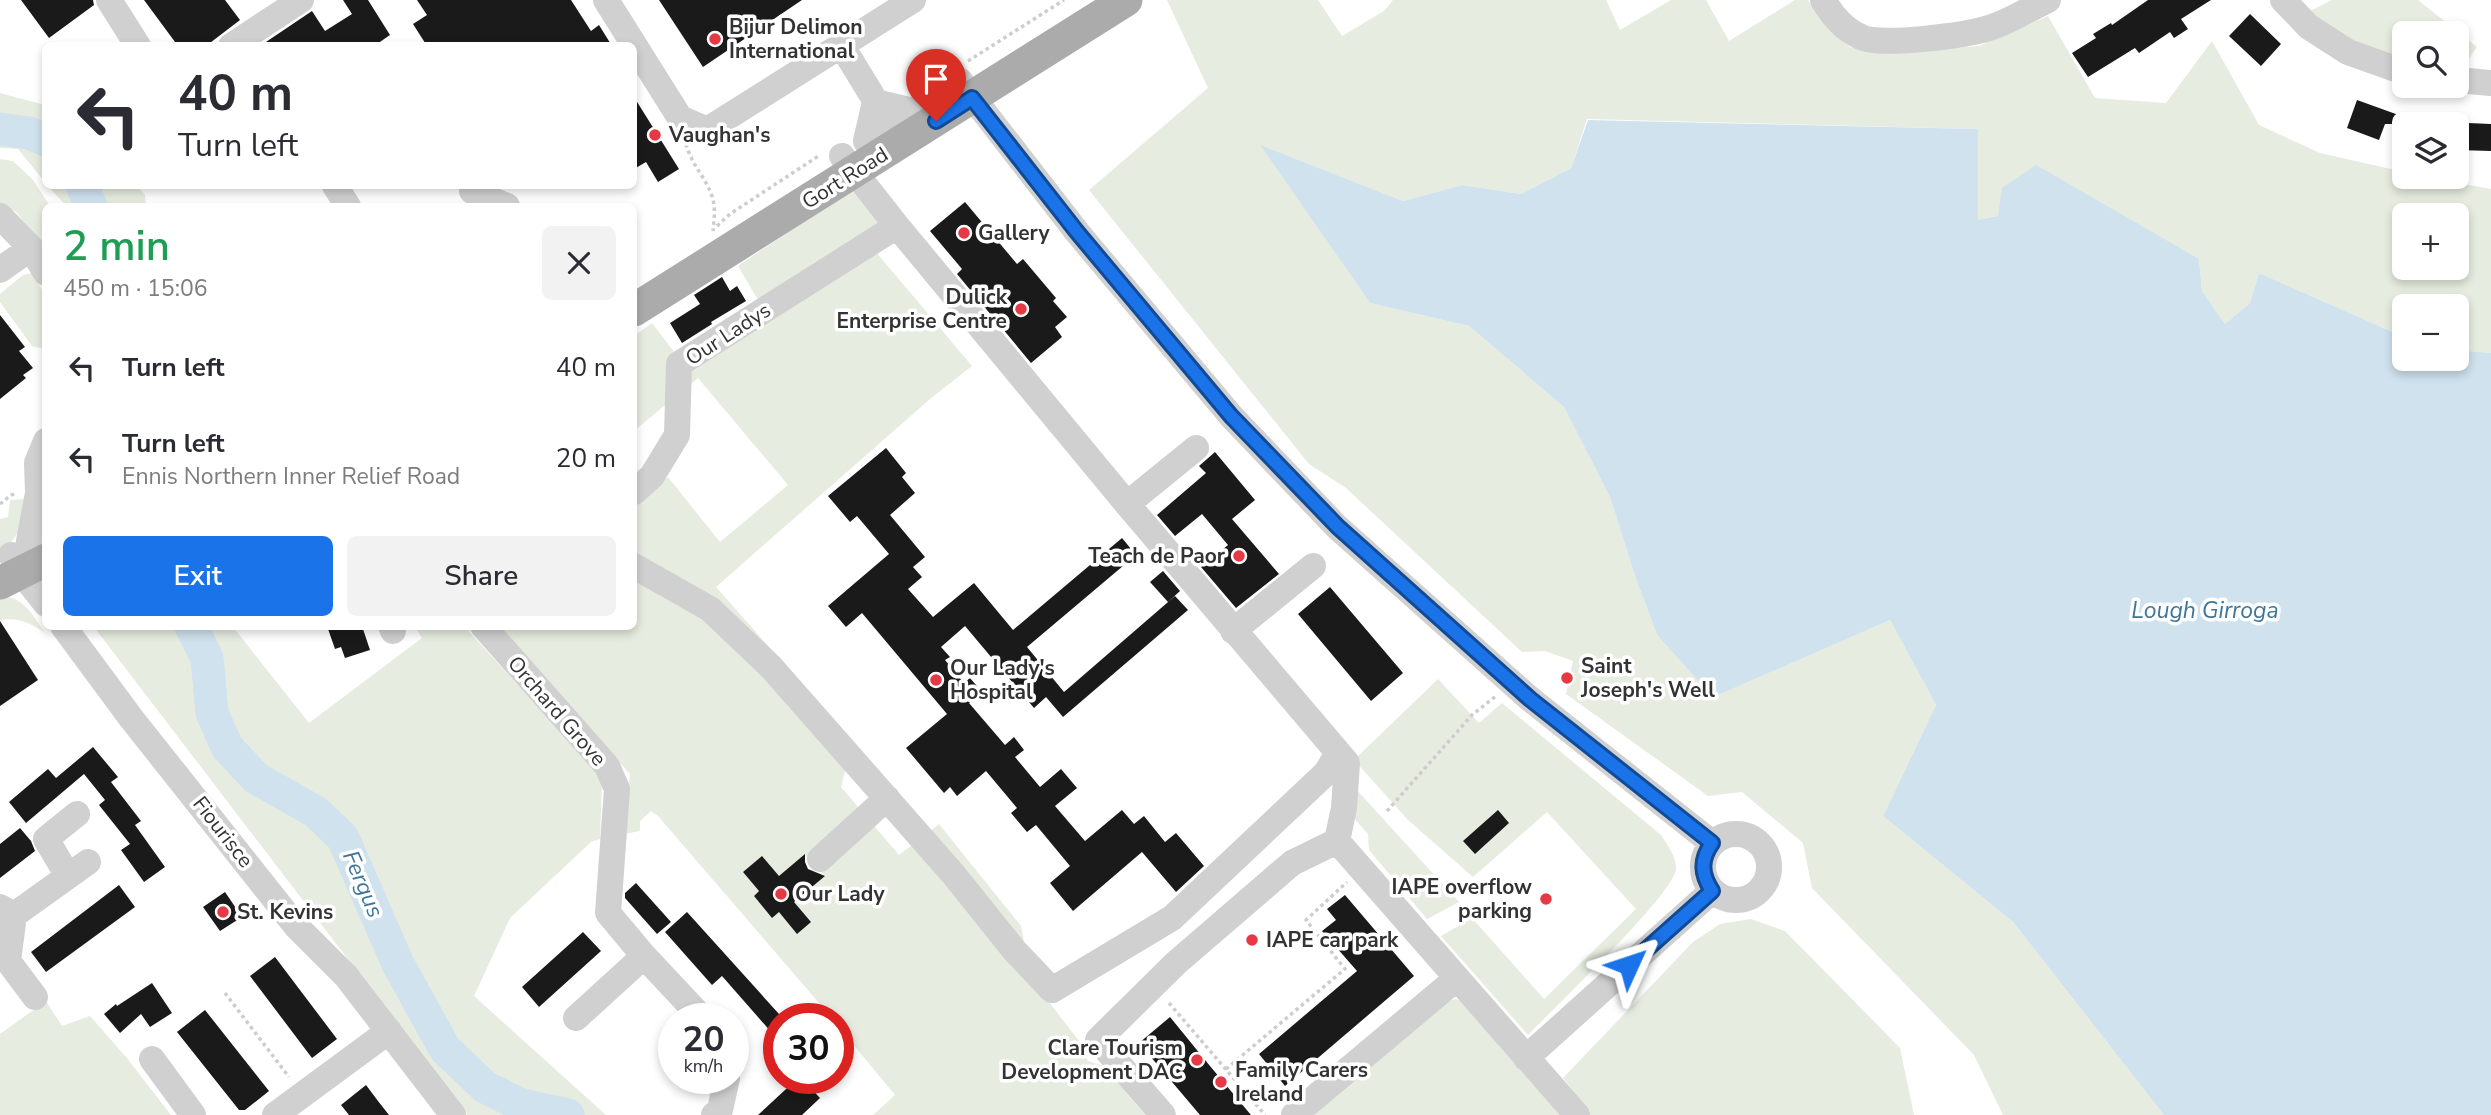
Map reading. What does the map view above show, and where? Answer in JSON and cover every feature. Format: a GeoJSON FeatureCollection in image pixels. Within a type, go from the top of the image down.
{"type":"FeatureCollection","features":[{"type":"Feature","properties":{"kind":"main road","name":"Gort Road"},"geometry":{"type":"LineString","coordinates":[[637,287],[711,234],[1089,0]]}},
{"type":"Feature","properties":{"kind":"main road","name":"Gort Road"},"geometry":{"type":"LineString","coordinates":[[959,81],[1126,0]]}},
{"type":"Feature","properties":{"kind":"main road","name":"Gort Road"},"geometry":{"type":"LineString","coordinates":[[637,308],[876,133]]}},
{"type":"Feature","properties":{"kind":"street"},"geometry":{"type":"LineString","coordinates":[[109,0],[135,42]]}},
{"type":"Feature","properties":{"kind":"street"},"geometry":{"type":"LineString","coordinates":[[235,42],[265,9],[301,0]]}},
{"type":"Feature","properties":{"kind":"street"},"geometry":{"type":"LineString","coordinates":[[606,0],[626,42]]}},
{"type":"Feature","properties":{"kind":"street"},"geometry":{"type":"LineString","coordinates":[[642,76],[680,118],[707,131],[913,0]]}},
{"type":"Feature","properties":{"kind":"street"},"geometry":{"type":"LineString","coordinates":[[1823,0],[1837,22],[1863,39],[1892,40],[1939,37],[1990,28],[2048,0]]}},
{"type":"Feature","properties":{"kind":"street"},"geometry":{"type":"LineString","coordinates":[[2283,0],[2309,27],[2348,52],[2392,68]]}},
{"type":"Feature","properties":{"kind":"street"},"geometry":{"type":"LineString","coordinates":[[842,46],[876,133],[897,226],[1233,631],[1347,763],[1344,808],[1337,841]]}},
{"type":"Feature","properties":{"kind":"street"},"geometry":{"type":"LineString","coordinates":[[959,81],[1077,232],[1231,416],[1338,527],[1514,684],[1605,760],[1712,843]]}},
{"type":"Feature","properties":{"kind":"street"},"geometry":{"type":"LineString","coordinates":[[2469,81],[2491,83]]}},
{"type":"Feature","properties":{"kind":"street"},"geometry":{"type":"LineString","coordinates":[[472,191],[500,203]]}},
{"type":"Feature","properties":{"kind":"street"},"geometry":{"type":"LineString","coordinates":[[0,216],[31,248],[42,267]]}},
{"type":"Feature","properties":{"kind":"street","name":"Our Ladys"},"geometry":{"type":"LineString","coordinates":[[637,489],[652,476],[677,435],[679,364],[897,226]]}},
{"type":"Feature","properties":{"kind":"street"},"geometry":{"type":"LineString","coordinates":[[0,270],[31,248]]}},
{"type":"Feature","properties":{"kind":"street"},"geometry":{"type":"LineString","coordinates":[[1127,504],[1196,448]]}},
{"type":"Feature","properties":{"kind":"street"},"geometry":{"type":"LineString","coordinates":[[42,451],[37,463],[38,492],[24,560],[42,596]]}},
{"type":"Feature","properties":{"kind":"street"},"geometry":{"type":"LineString","coordinates":[[1233,631],[1313,566]]}},
{"type":"Feature","properties":{"kind":"street"},"geometry":{"type":"LineString","coordinates":[[637,568],[710,609],[771,667],[954,875],[1014,950],[1052,990],[1172,918],[1326,773],[1338,753]]}},
{"type":"Feature","properties":{"kind":"street","name":"Fiourisce"},"geometry":{"type":"LineString","coordinates":[[66,630],[131,718],[296,926],[346,976],[453,1115]]}},
{"type":"Feature","properties":{"kind":"street","name":"Orchard Grove"},"geometry":{"type":"LineString","coordinates":[[488,630],[607,766],[617,789],[608,913],[688,1003]]}},
{"type":"Feature","properties":{"kind":"street"},"geometry":{"type":"LineString","coordinates":[[820,859],[887,798]]}},
{"type":"Feature","properties":{"kind":"street"},"geometry":{"type":"LineString","coordinates":[[35,997],[8,961],[7,911],[78,869],[46,839],[76,814]]}},
{"type":"Feature","properties":{"kind":"street"},"geometry":{"type":"LineString","coordinates":[[1732,833],[1755,839],[1767,853],[1769,870],[1761,890],[1750,897],[1733,900],[1712,891],[1703,875],[1702,863],[1705,852],[1712,843],[1721,836],[1732,833]]}},
{"type":"Feature","properties":{"kind":"street"},"geometry":{"type":"LineString","coordinates":[[1337,841],[1577,1115]]}},
{"type":"Feature","properties":{"kind":"street"},"geometry":{"type":"LineString","coordinates":[[1163,1115],[1098,1040],[1176,962],[1293,863],[1337,841]]}},
{"type":"Feature","properties":{"kind":"street"},"geometry":{"type":"LineString","coordinates":[[1526,1058],[1712,891]]}},
{"type":"Feature","properties":{"kind":"street"},"geometry":{"type":"LineString","coordinates":[[576,1018],[644,956]]}},
{"type":"Feature","properties":{"kind":"street"},"geometry":{"type":"LineString","coordinates":[[1294,1115],[1456,979]]}},
{"type":"Feature","properties":{"kind":"street"},"geometry":{"type":"LineString","coordinates":[[275,1115],[389,1031]]}},
{"type":"Feature","properties":{"kind":"street"},"geometry":{"type":"LineString","coordinates":[[152,1059],[193,1115]]}},
{"type":"Feature","properties":{"kind":"street"},"geometry":{"type":"LineString","coordinates":[[714,1115],[720,1110],[724,1094]]}},
{"type":"Feature","properties":{"kind":"path"},"geometry":{"type":"LineString","coordinates":[[711,234],[730,214],[876,133],[959,81],[1064,0]]}},
{"type":"Feature","properties":{"kind":"path"},"geometry":{"type":"LineString","coordinates":[[680,118],[689,156],[712,194],[716,212],[711,234]]}},
{"type":"Feature","properties":{"kind":"path"},"geometry":{"type":"LineString","coordinates":[[1387,811],[1472,715],[1514,684]]}},
{"type":"Feature","properties":{"kind":"path"},"geometry":{"type":"LineString","coordinates":[[1226,1069],[1345,969],[1306,920],[1351,878]]}},
{"type":"Feature","properties":{"kind":"path"},"geometry":{"type":"LineString","coordinates":[[1154,985],[1265,1115]]}},
{"type":"Feature","properties":{"kind":"path"},"geometry":{"type":"LineString","coordinates":[[225,993],[302,1095]]}},
{"type":"Feature","properties":{"kind":"shaded area"},"geometry":{"type":"Polygon","coordinates":[[[1167,0],[1318,0],[1342,36],[1384,11],[1393,0],[1606,0],[1620,30],[1671,0],[1706,0],[1729,41],[1795,0],[1808,0],[1827,28],[1850,47],[1884,52],[1979,46],[2048,16],[2095,98],[2166,103],[2212,41],[2259,125],[2320,153],[2392,169],[2392,189],[2469,189],[2469,185],[2491,189],[2491,353],[2469,351],[2469,294],[2392,294],[2392,332],[2259,273],[2250,303],[2225,324],[2202,291],[2199,259],[1998,216],[1978,220],[1978,129],[1587,119],[1571,168],[1521,194],[1462,185],[1403,201],[1261,146],[1370,303],[1469,326],[1564,407],[1610,497],[1657,635],[1713,696],[1890,620],[1936,705],[1883,816],[2013,922],[2164,1115],[2003,1115],[1974,1055],[1812,888],[1803,843],[1742,792],[1708,796],[1566,694],[1573,661],[1545,651],[1522,652],[1346,488],[1309,464],[1089,190],[1208,88],[1167,0]]]}},
{"type":"Feature","properties":{"kind":"shaded area"},"geometry":{"type":"Polygon","coordinates":[[[2332,0],[2418,0],[2444,21],[2392,21],[2392,56],[2358,47],[2308,12],[2332,0]]]}},
{"type":"Feature","properties":{"kind":"shaded area"},"geometry":{"type":"Polygon","coordinates":[[[2469,41],[2477,47],[2469,59],[2469,41]]]}},
{"type":"Feature","properties":{"kind":"shaded area"},"geometry":{"type":"Polygon","coordinates":[[[0,93],[42,104],[42,178],[18,149],[0,148],[0,93]]]}},
{"type":"Feature","properties":{"kind":"shaded area"},"geometry":{"type":"Polygon","coordinates":[[[0,159],[13,161],[33,180],[48,203],[42,203],[42,244],[16,212],[0,204],[0,159]]]}},
{"type":"Feature","properties":{"kind":"shaded area"},"geometry":{"type":"Polygon","coordinates":[[[51,189],[140,189],[145,195],[146,203],[63,203],[51,189]]]}},
{"type":"Feature","properties":{"kind":"shaded area"},"geometry":{"type":"Polygon","coordinates":[[[850,190],[859,195],[883,226],[761,305],[738,266],[850,190]]]}},
{"type":"Feature","properties":{"kind":"shaded area"},"geometry":{"type":"Polygon","coordinates":[[[876,252],[972,366],[930,399],[716,587],[847,735],[847,763],[841,787],[899,855],[939,824],[1021,926],[1031,979],[1080,1042],[1088,1061],[1104,1066],[1145,1115],[873,1115],[895,1095],[854,1045],[854,1003],[819,1003],[658,816],[651,811],[640,821],[640,831],[624,834],[630,774],[501,630],[637,630],[637,500],[668,477],[720,542],[788,485],[698,378],[684,390],[686,369],[876,252]],[[805,855],[779,876],[762,856],[743,872],[759,891],[754,896],[772,917],[779,912],[811,922],[794,902],[825,876],[805,855]]]}},
{"type":"Feature","properties":{"kind":"shaded area"},"geometry":{"type":"Polygon","coordinates":[[[32,273],[42,290],[42,348],[32,346],[0,302],[0,294],[23,275],[32,273]]]}},
{"type":"Feature","properties":{"kind":"shaded area"},"geometry":{"type":"Polygon","coordinates":[[[652,323],[677,356],[669,402],[637,429],[637,334],[652,323]]]}},
{"type":"Feature","properties":{"kind":"shaded area"},"geometry":{"type":"Polygon","coordinates":[[[25,499],[19,529],[0,553],[0,519],[8,517],[10,500],[25,499]]]}},
{"type":"Feature","properties":{"kind":"shaded area"},"geometry":{"type":"Polygon","coordinates":[[[0,596],[15,599],[32,614],[45,633],[24,622],[0,620],[0,596]]]}},
{"type":"Feature","properties":{"kind":"shaded area"},"geometry":{"type":"Polygon","coordinates":[[[96,630],[235,630],[309,723],[422,638],[417,630],[468,630],[596,771],[602,782],[600,839],[591,842],[510,918],[474,996],[606,1115],[467,1115],[96,630]]]}},
{"type":"Feature","properties":{"kind":"shaded area"},"geometry":{"type":"Polygon","coordinates":[[[1438,679],[1479,723],[1502,703],[1661,835],[1675,860],[1676,869],[1670,882],[1635,926],[1528,1035],[1441,936],[1472,918],[1544,999],[1636,909],[1547,812],[1473,877],[1408,820],[1354,760],[1438,679]]]}},
{"type":"Feature","properties":{"kind":"shaded area"},"geometry":{"type":"Polygon","coordinates":[[[1355,788],[1459,902],[1427,919],[1369,850],[1368,834],[1353,817],[1355,788]]]}},
{"type":"Feature","properties":{"kind":"shaded area"},"geometry":{"type":"Polygon","coordinates":[[[1751,919],[1785,931],[1900,1048],[1914,1115],[1587,1115],[1582,1102],[1563,1078],[1693,942],[1720,924],[1751,919]]]}},
{"type":"Feature","properties":{"kind":"shaded area"},"geometry":{"type":"Polygon","coordinates":[[[1456,999],[1467,1004],[1564,1115],[1310,1115],[1444,1002],[1456,999]]]}},
{"type":"Feature","properties":{"kind":"shaded area"},"geometry":{"type":"Polygon","coordinates":[[[46,1001],[62,1026],[90,1016],[171,1115],[0,1115],[0,1034],[46,1001]]]}},
{"type":"Feature","properties":{"kind":"water","name":"Lough Girroga"},"geometry":{"type":"Polygon","coordinates":[[[1588,120],[1978,129],[1978,220],[1998,216],[2002,188],[2036,165],[2199,259],[2202,291],[2225,324],[2250,303],[2259,273],[2392,332],[2392,371],[2469,371],[2469,351],[2491,353],[2491,1115],[2164,1115],[2013,922],[1883,816],[1936,705],[1890,620],[1713,697],[1657,635],[1610,497],[1564,407],[1469,326],[1370,303],[1260,145],[1403,201],[1462,185],[1521,194],[1571,168],[1588,120]]]}},
{"type":"Feature","properties":{"kind":"building"},"geometry":{"type":"Polygon","coordinates":[[[21,0],[93,0],[94,5],[49,38],[21,0]]]}},
{"type":"Feature","properties":{"kind":"building"},"geometry":{"type":"Polygon","coordinates":[[[144,0],[225,0],[240,20],[211,42],[175,42],[144,0]]]}},
{"type":"Feature","properties":{"kind":"building"},"geometry":{"type":"Polygon","coordinates":[[[343,0],[368,0],[390,35],[380,42],[266,42],[312,11],[325,31],[352,14],[343,0]]]}},
{"type":"Feature","properties":{"kind":"building"},"geometry":{"type":"Polygon","coordinates":[[[417,0],[571,0],[591,31],[599,25],[610,42],[424,42],[413,24],[427,15],[417,0]]]}},
{"type":"Feature","properties":{"kind":"building","name":"Bijur Delimon International"},"geometry":{"type":"Polygon","coordinates":[[[659,0],[802,0],[703,67],[659,0]]]}},
{"type":"Feature","properties":{"kind":"building"},"geometry":{"type":"Polygon","coordinates":[[[2148,0],[2211,0],[2181,19],[2188,29],[2174,38],[2170,32],[2139,53],[2135,48],[2088,77],[2072,53],[2096,38],[2093,34],[2111,23],[2112,25],[2148,0]]]}},
{"type":"Feature","properties":{"kind":"building"},"geometry":{"type":"Polygon","coordinates":[[[2250,14],[2281,44],[2261,66],[2229,36],[2250,14]]]}},
{"type":"Feature","properties":{"kind":"building"},"geometry":{"type":"Polygon","coordinates":[[[2357,100],[2392,113],[2392,124],[2385,124],[2379,140],[2347,128],[2357,100]]]}},
{"type":"Feature","properties":{"kind":"building"},"geometry":{"type":"Polygon","coordinates":[[[637,102],[679,169],[658,182],[646,162],[637,167],[637,102]]]}},
{"type":"Feature","properties":{"kind":"building"},"geometry":{"type":"Polygon","coordinates":[[[2469,123],[2491,124],[2491,151],[2469,150],[2469,123]]]}},
{"type":"Feature","properties":{"kind":"building","name":"Dulick Enterprise Centre"},"geometry":{"type":"Polygon","coordinates":[[[965,202],[1017,264],[1023,259],[1056,298],[1053,301],[1067,317],[1055,327],[1062,337],[1031,363],[957,274],[962,269],[930,231],[965,202]]]}},
{"type":"Feature","properties":{"kind":"building"},"geometry":{"type":"Polygon","coordinates":[[[722,277],[730,291],[737,286],[746,301],[682,343],[670,323],[700,304],[694,295],[722,277]]]}},
{"type":"Feature","properties":{"kind":"building"},"geometry":{"type":"Polygon","coordinates":[[[0,315],[25,347],[19,351],[33,368],[23,375],[26,378],[0,399],[0,315]]]}},
{"type":"Feature","properties":{"kind":"building","name":"Our Lady's Hospital"},"geometry":{"type":"Polygon","coordinates":[[[886,448],[906,473],[902,477],[915,493],[890,515],[925,557],[913,567],[922,577],[908,589],[933,617],[974,583],[1013,630],[1122,538],[1136,555],[1027,647],[1064,692],[1175,596],[1188,610],[1063,717],[1046,697],[1034,708],[965,626],[941,647],[950,657],[945,660],[964,683],[970,678],[982,692],[969,703],[1005,745],[1014,737],[1024,750],[1015,757],[1040,787],[1061,769],[1077,788],[1055,806],[1085,841],[1122,810],[1134,824],[1144,816],[1165,842],[1176,833],[1204,866],[1176,892],[1142,852],[1073,911],[1050,883],[1070,866],[1036,825],[1027,832],[1011,813],[1017,808],[986,771],[957,796],[950,787],[944,793],[906,748],[947,714],[862,613],[846,627],[828,606],[889,554],[857,516],[850,522],[828,496],[886,448]]]}},
{"type":"Feature","properties":{"kind":"building","name":"Teach de Paor"},"geometry":{"type":"Polygon","coordinates":[[[1215,452],[1255,500],[1232,519],[1279,574],[1236,608],[1201,567],[1228,545],[1202,514],[1175,536],[1157,515],[1206,473],[1199,466],[1215,452]]]}},
{"type":"Feature","properties":{"kind":"building"},"geometry":{"type":"Polygon","coordinates":[[[1163,571],[1180,591],[1168,602],[1150,582],[1163,571]]]}},
{"type":"Feature","properties":{"kind":"building"},"geometry":{"type":"Polygon","coordinates":[[[1330,587],[1403,673],[1371,701],[1298,614],[1330,587]]]}},
{"type":"Feature","properties":{"kind":"building"},"geometry":{"type":"Polygon","coordinates":[[[0,621],[38,680],[0,706],[0,621]]]}},
{"type":"Feature","properties":{"kind":"building"},"geometry":{"type":"Polygon","coordinates":[[[328,630],[363,630],[370,650],[345,658],[341,647],[335,649],[328,630]]]}},
{"type":"Feature","properties":{"kind":"building"},"geometry":{"type":"Polygon","coordinates":[[[93,747],[118,777],[111,782],[141,821],[135,825],[165,867],[144,882],[121,850],[130,844],[99,805],[105,800],[84,774],[26,823],[9,802],[48,769],[56,778],[93,747]]]}},
{"type":"Feature","properties":{"kind":"building"},"geometry":{"type":"Polygon","coordinates":[[[1498,810],[1509,823],[1475,854],[1463,841],[1498,810]]]}},
{"type":"Feature","properties":{"kind":"building"},"geometry":{"type":"Polygon","coordinates":[[[20,828],[31,841],[35,851],[0,878],[0,844],[20,828]]]}},
{"type":"Feature","properties":{"kind":"building","name":"Our Lady"},"geometry":{"type":"Polygon","coordinates":[[[805,854],[808,869],[825,876],[794,902],[811,922],[797,934],[779,912],[772,918],[754,896],[759,891],[743,872],[762,856],[779,876],[805,854]]]}},
{"type":"Feature","properties":{"kind":"building"},"geometry":{"type":"Polygon","coordinates":[[[636,883],[671,922],[657,934],[625,898],[625,893],[636,883]]]}},
{"type":"Feature","properties":{"kind":"building"},"geometry":{"type":"Polygon","coordinates":[[[119,885],[135,907],[46,972],[31,952],[119,885]]]}},
{"type":"Feature","properties":{"kind":"building","name":"St. Kevins"},"geometry":{"type":"Polygon","coordinates":[[[225,892],[242,917],[220,931],[203,907],[225,892]]]}},
{"type":"Feature","properties":{"kind":"building"},"geometry":{"type":"Polygon","coordinates":[[[1345,895],[1414,976],[1285,1086],[1259,1054],[1357,971],[1322,931],[1336,920],[1327,909],[1345,895]]]}},
{"type":"Feature","properties":{"kind":"building"},"geometry":{"type":"Polygon","coordinates":[[[687,912],[769,1003],[763,1003],[763,1023],[749,1007],[749,1003],[746,1003],[722,976],[712,985],[665,932],[687,912]]]}},
{"type":"Feature","properties":{"kind":"building"},"geometry":{"type":"Polygon","coordinates":[[[583,932],[601,951],[539,1007],[522,987],[583,932]]]}},
{"type":"Feature","properties":{"kind":"building"},"geometry":{"type":"Polygon","coordinates":[[[275,957],[337,1039],[312,1058],[250,976],[275,957]]]}},
{"type":"Feature","properties":{"kind":"building"},"geometry":{"type":"Polygon","coordinates":[[[152,983],[172,1013],[150,1027],[141,1014],[120,1033],[104,1014],[152,983]]]}},
{"type":"Feature","properties":{"kind":"building"},"geometry":{"type":"Polygon","coordinates":[[[205,1010],[269,1091],[245,1110],[239,1110],[177,1032],[205,1010]]]}},
{"type":"Feature","properties":{"kind":"building"},"geometry":{"type":"Polygon","coordinates":[[[1170,1017],[1251,1115],[1200,1115],[1139,1043],[1170,1017]]]}},
{"type":"Feature","properties":{"kind":"building"},"geometry":{"type":"Polygon","coordinates":[[[366,1085],[389,1115],[349,1115],[341,1105],[366,1085]]]}},
{"type":"Feature","properties":{"kind":"building"},"geometry":{"type":"Polygon","coordinates":[[[781,1094],[816,1094],[820,1098],[802,1115],[758,1115],[781,1094]]]}},
{"type":"Feature","properties":{"kind":"waterway","name":"Fergus"},"geometry":{"type":"LineString","coordinates":[[0,129],[29,133],[42,138]]}},
{"type":"Feature","properties":{"kind":"waterway","name":"Fergus"},"geometry":{"type":"LineString","coordinates":[[83,189],[90,203]]}},
{"type":"Feature","properties":{"kind":"waterway","name":"Fergus"},"geometry":{"type":"LineString","coordinates":[[193,630],[207,658],[212,713],[227,747],[256,778],[316,812],[343,838],[398,964],[445,1049],[485,1087],[521,1105],[568,1115]]}},
{"type":"Feature","properties":{"kind":"place","name":"Bijur Delimon International"},"geometry":{"type":"Point","coordinates":[715,39]}},
{"type":"Feature","properties":{"kind":"place","name":"Vaughan's"},"geometry":{"type":"Point","coordinates":[655,135]}},
{"type":"Feature","properties":{"kind":"place","name":"Gallery"},"geometry":{"type":"Point","coordinates":[964,233]}},
{"type":"Feature","properties":{"kind":"place","name":"Dulick Enterprise Centre"},"geometry":{"type":"Point","coordinates":[1021,309]}},
{"type":"Feature","properties":{"kind":"place","name":"Teach de Paor"},"geometry":{"type":"Point","coordinates":[1239,556]}},
{"type":"Feature","properties":{"kind":"place","name":"Saint Joseph's Well"},"geometry":{"type":"Point","coordinates":[1567,678]}},
{"type":"Feature","properties":{"kind":"place","name":"Our Lady's Hospital"},"geometry":{"type":"Point","coordinates":[936,680]}},
{"type":"Feature","properties":{"kind":"place","name":"Our Lady"},"geometry":{"type":"Point","coordinates":[781,894]}},
{"type":"Feature","properties":{"kind":"place","name":"IAPE overflow parking"},"geometry":{"type":"Point","coordinates":[1546,899]}},
{"type":"Feature","properties":{"kind":"place","name":"St. Kevins"},"geometry":{"type":"Point","coordinates":[223,912]}},
{"type":"Feature","properties":{"kind":"place","name":"IAPE car park"},"geometry":{"type":"Point","coordinates":[1252,940]}},
{"type":"Feature","properties":{"kind":"place","name":"Clare Tourism Development DAC"},"geometry":{"type":"Point","coordinates":[1197,1060]}},
{"type":"Feature","properties":{"kind":"place","name":"Family Carers Ireland"},"geometry":{"type":"Point","coordinates":[1221,1082]}},
{"type":"Feature","properties":{"kind":"route"},"geometry":{"type":"LineString","coordinates":[[936,121],[972,98],[1077,232],[1231,416],[1338,527],[1530,699],[1712,843],[1705,852],[1702,863],[1703,875],[1712,891],[1629,965]]}}]}
